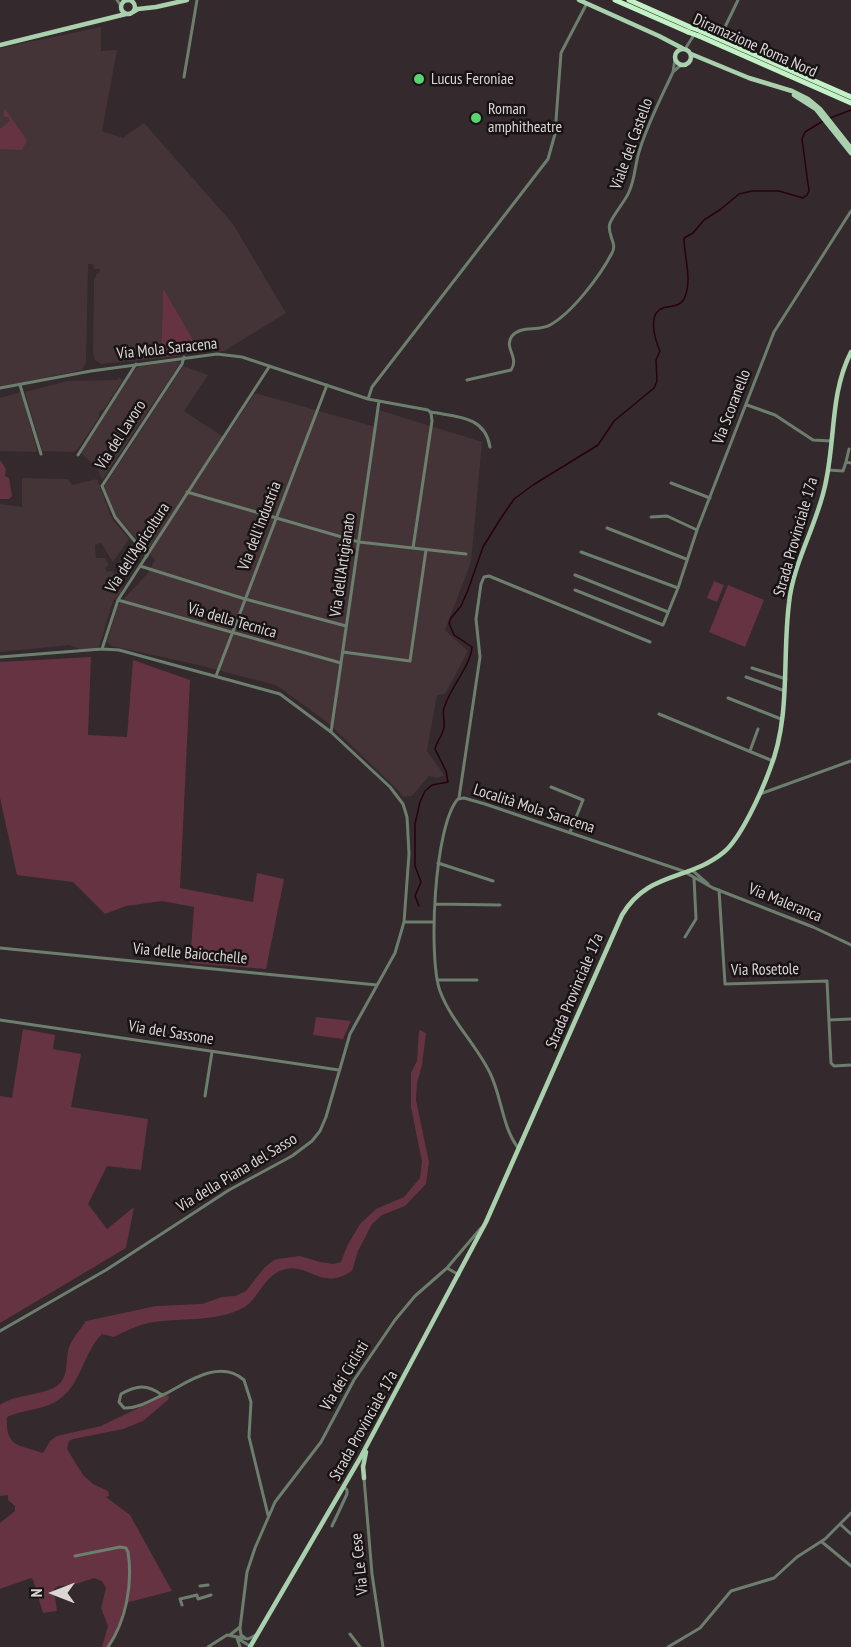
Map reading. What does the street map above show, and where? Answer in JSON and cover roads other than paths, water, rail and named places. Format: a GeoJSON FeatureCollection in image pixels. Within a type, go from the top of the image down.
{"type":"FeatureCollection","features":[{"type":"Feature","properties":{"kind":"highway","name":"Diramazione Roma Nord"},"geometry":{"type":"LineString","coordinates":[[615,0],[689,29]]}},
{"type":"Feature","properties":{"kind":"highway","name":"Diramazione Roma Nord"},"geometry":{"type":"LineString","coordinates":[[629,0],[851,103]]}},
{"type":"Feature","properties":{"kind":"highway","name":"Diramazione Roma Nord"},"geometry":{"type":"LineString","coordinates":[[700,34],[851,97]]}},
{"type":"Feature","properties":{"kind":"main road"},"geometry":{"type":"LineString","coordinates":[[108,18],[116,15],[126,0],[152,8]]}},
{"type":"Feature","properties":{"kind":"main road"},"geometry":{"type":"LineString","coordinates":[[0,45],[126,14],[138,9],[188,0]]}},
{"type":"Feature","properties":{"kind":"main road"},"geometry":{"type":"LineString","coordinates":[[579,0],[668,40],[704,59],[800,98],[823,115],[851,153]]}},
{"type":"Feature","properties":{"kind":"main road"},"geometry":{"type":"LineString","coordinates":[[133,3],[133,12]]}},
{"type":"Feature","properties":{"kind":"main road"},"geometry":{"type":"LineString","coordinates":[[121,7],[126,14]]}},
{"type":"Feature","properties":{"kind":"main road"},"geometry":{"type":"LineString","coordinates":[[668,40],[676,53],[675,59],[681,65],[704,59]]}},
{"type":"Feature","properties":{"kind":"main road"},"geometry":{"type":"LineString","coordinates":[[676,53],[687,50]]}},
{"type":"Feature","properties":{"kind":"main road"},"geometry":{"type":"LineString","coordinates":[[687,50],[690,62]]}},
{"type":"Feature","properties":{"kind":"main road"},"geometry":{"type":"LineString","coordinates":[[830,124],[851,148]]}},
{"type":"Feature","properties":{"kind":"main road","name":"Strada Provinciale 17a"},"geometry":{"type":"LineString","coordinates":[[250,1647],[359,1461],[486,1222],[622,915],[633,899],[645,889],[716,858],[731,846],[759,795],[773,761],[783,720],[790,594],[822,497],[828,471],[837,390],[851,352]]}},
{"type":"Feature","properties":{"kind":"main road"},"geometry":{"type":"LineString","coordinates":[[364,1478],[366,1448]]}},
{"type":"Feature","properties":{"kind":"main road"},"geometry":{"type":"LineString","coordinates":[[359,1461],[363,1467]]}},
{"type":"Feature","properties":{"kind":"main road"},"geometry":{"type":"LineString","coordinates":[[359,1461],[364,1478]]}},
{"type":"Feature","properties":{"kind":"main road"},"geometry":{"type":"LineString","coordinates":[[351,1475],[357,1473],[364,1478]]}},
{"type":"Feature","properties":{"kind":"street"},"geometry":{"type":"LineString","coordinates":[[117,0],[121,7]]}},
{"type":"Feature","properties":{"kind":"street"},"geometry":{"type":"LineString","coordinates":[[184,77],[197,0]]}},
{"type":"Feature","properties":{"kind":"street"},"geometry":{"type":"LineString","coordinates":[[687,50],[701,23],[718,28],[725,27],[738,0]]}},
{"type":"Feature","properties":{"kind":"street"},"geometry":{"type":"LineString","coordinates":[[368,399],[372,387],[548,159],[555,134],[561,53],[587,3]]}},
{"type":"Feature","properties":{"kind":"street"},"geometry":{"type":"LineString","coordinates":[[673,72],[675,59]]}},
{"type":"Feature","properties":{"kind":"street"},"geometry":{"type":"LineString","coordinates":[[673,72],[681,65]]}},
{"type":"Feature","properties":{"kind":"street","name":"Viale del Castello"},"geometry":{"type":"LineString","coordinates":[[467,380],[511,370],[515,364],[509,344],[512,336],[520,330],[544,328],[556,322],[598,274],[614,250],[609,226],[629,192],[641,146],[673,72]]}},
{"type":"Feature","properties":{"kind":"street","name":"Via Scoranello"},"geometry":{"type":"LineString","coordinates":[[575,590],[663,625],[697,530],[777,325],[851,211]]}},
{"type":"Feature","properties":{"kind":"street","name":"Via Mola Saracena"},"geometry":{"type":"LineString","coordinates":[[0,388],[184,357],[208,354],[229,355],[368,399],[466,419],[482,426],[488,436],[490,447]]}},
{"type":"Feature","properties":{"kind":"street","name":"Via del Lavoro"},"geometry":{"type":"LineString","coordinates":[[147,556],[115,517],[102,486],[184,357]]}},
{"type":"Feature","properties":{"kind":"street"},"geometry":{"type":"LineString","coordinates":[[78,455],[136,364]]}},
{"type":"Feature","properties":{"kind":"street","name":"Via dell'Agricoltura"},"geometry":{"type":"LineString","coordinates":[[102,649],[118,600],[269,367]]}},
{"type":"Feature","properties":{"kind":"street"},"geometry":{"type":"LineString","coordinates":[[20,384],[41,454]]}},
{"type":"Feature","properties":{"kind":"street","name":"Via dell'Industria"},"geometry":{"type":"LineString","coordinates":[[216,676],[327,385]]}},
{"type":"Feature","properties":{"kind":"street","name":"Via dell'Artigianato"},"geometry":{"type":"LineString","coordinates":[[331,732],[379,401]]}},
{"type":"Feature","properties":{"kind":"street"},"geometry":{"type":"LineString","coordinates":[[747,405],[775,415],[814,440],[831,441]]}},
{"type":"Feature","properties":{"kind":"street"},"geometry":{"type":"LineString","coordinates":[[413,548],[432,421],[430,412]]}},
{"type":"Feature","properties":{"kind":"street"},"geometry":{"type":"LineString","coordinates":[[828,471],[843,470],[849,449]]}},
{"type":"Feature","properties":{"kind":"street"},"geometry":{"type":"LineString","coordinates":[[846,462],[851,463]]}},
{"type":"Feature","properties":{"kind":"street"},"geometry":{"type":"LineString","coordinates":[[671,483],[710,498]]}},
{"type":"Feature","properties":{"kind":"street"},"geometry":{"type":"LineString","coordinates":[[187,492],[359,542],[466,554]]}},
{"type":"Feature","properties":{"kind":"street"},"geometry":{"type":"LineString","coordinates":[[651,517],[667,516],[697,530]]}},
{"type":"Feature","properties":{"kind":"street"},"geometry":{"type":"LineString","coordinates":[[607,528],[686,559]]}},
{"type":"Feature","properties":{"kind":"street"},"geometry":{"type":"LineString","coordinates":[[343,652],[410,661],[426,550]]}},
{"type":"Feature","properties":{"kind":"street"},"geometry":{"type":"LineString","coordinates":[[581,552],[678,588]]}},
{"type":"Feature","properties":{"kind":"street"},"geometry":{"type":"LineString","coordinates":[[140,566],[245,599],[346,626]]}},
{"type":"Feature","properties":{"kind":"street"},"geometry":{"type":"LineString","coordinates":[[575,575],[668,612]]}},
{"type":"Feature","properties":{"kind":"street"},"geometry":{"type":"LineString","coordinates":[[459,798],[480,658],[476,619],[484,577],[489,576],[650,642]]}},
{"type":"Feature","properties":{"kind":"street","name":"Via della Tecnica"},"geometry":{"type":"LineString","coordinates":[[118,600],[341,663]]}},
{"type":"Feature","properties":{"kind":"street"},"geometry":{"type":"LineString","coordinates":[[0,657],[102,649],[127,651],[216,676]]}},
{"type":"Feature","properties":{"kind":"street"},"geometry":{"type":"LineString","coordinates":[[752,668],[786,679]]}},
{"type":"Feature","properties":{"kind":"street","name":"Via della Piana del Sasso"},"geometry":{"type":"LineString","coordinates":[[0,1330],[106,1270],[229,1190],[276,1166],[305,1147],[318,1134],[324,1123],[350,1034],[396,950],[405,922],[409,847],[404,808],[390,787],[331,732],[280,694],[216,676]]}},
{"type":"Feature","properties":{"kind":"street"},"geometry":{"type":"LineString","coordinates":[[746,677],[785,691]]}},
{"type":"Feature","properties":{"kind":"street"},"geometry":{"type":"LineString","coordinates":[[728,698],[783,720]]}},
{"type":"Feature","properties":{"kind":"street"},"geometry":{"type":"LineString","coordinates":[[659,714],[773,761]]}},
{"type":"Feature","properties":{"kind":"street"},"geometry":{"type":"LineString","coordinates":[[750,751],[758,729]]}},
{"type":"Feature","properties":{"kind":"street"},"geometry":{"type":"LineString","coordinates":[[759,795],[851,761]]}},
{"type":"Feature","properties":{"kind":"street"},"geometry":{"type":"LineString","coordinates":[[551,786],[583,800],[570,833]]}},
{"type":"Feature","properties":{"kind":"street","name":"Località Mola Saracena"},"geometry":{"type":"LineString","coordinates":[[519,1150],[510,1137],[491,1076],[447,1007],[437,980],[433,922],[438,863],[455,802],[459,798],[485,804],[686,872],[694,878]]}},
{"type":"Feature","properties":{"kind":"street"},"geometry":{"type":"LineString","coordinates":[[438,863],[493,881]]}},
{"type":"Feature","properties":{"kind":"street"},"geometry":{"type":"LineString","coordinates":[[692,870],[709,886]]}},
{"type":"Feature","properties":{"kind":"street"},"geometry":{"type":"LineString","coordinates":[[685,937],[696,919],[694,878]]}},
{"type":"Feature","properties":{"kind":"street","name":"Via Maleranca"},"geometry":{"type":"LineString","coordinates":[[694,878],[851,945]]}},
{"type":"Feature","properties":{"kind":"street","name":"Via Rosetole"},"geometry":{"type":"LineString","coordinates":[[719,890],[725,985],[827,981],[829,1020]]}},
{"type":"Feature","properties":{"kind":"street"},"geometry":{"type":"LineString","coordinates":[[435,904],[500,905]]}},
{"type":"Feature","properties":{"kind":"street"},"geometry":{"type":"LineString","coordinates":[[405,922],[433,922]]}},
{"type":"Feature","properties":{"kind":"street","name":"Via delle Baiocchelle"},"geometry":{"type":"LineString","coordinates":[[0,948],[377,984]]}},
{"type":"Feature","properties":{"kind":"street"},"geometry":{"type":"LineString","coordinates":[[437,980],[477,980]]}},
{"type":"Feature","properties":{"kind":"street"},"geometry":{"type":"LineString","coordinates":[[851,1019],[829,1020],[832,1064],[834,1066],[851,1065]]}},
{"type":"Feature","properties":{"kind":"street","name":"Via del Sassone"},"geometry":{"type":"LineString","coordinates":[[0,1020],[339,1070]]}},
{"type":"Feature","properties":{"kind":"street"},"geometry":{"type":"LineString","coordinates":[[206,1096],[212,1052]]}},
{"type":"Feature","properties":{"kind":"street","name":"Via dei Ciclisti"},"geometry":{"type":"LineString","coordinates":[[240,1627],[247,1572],[268,1517],[283,1490],[321,1442],[354,1380],[395,1320],[415,1296],[447,1268],[486,1222]]}},
{"type":"Feature","properties":{"kind":"street"},"geometry":{"type":"LineString","coordinates":[[447,1268],[459,1275]]}},
{"type":"Feature","properties":{"kind":"street"},"geometry":{"type":"LineString","coordinates":[[162,1395],[140,1385],[121,1394],[119,1402],[122,1408],[127,1409],[162,1395],[207,1373],[225,1372],[243,1379],[251,1402],[249,1437],[268,1517]]}},
{"type":"Feature","properties":{"kind":"street","name":"Via Le Cese"},"geometry":{"type":"LineString","coordinates":[[364,1478],[372,1578],[383,1647]]}},
{"type":"Feature","properties":{"kind":"street"},"geometry":{"type":"LineString","coordinates":[[332,1526],[347,1494],[344,1487]]}},
{"type":"Feature","properties":{"kind":"street"},"geometry":{"type":"LineString","coordinates":[[668,1647],[700,1628],[733,1590],[772,1579],[797,1557],[822,1542],[851,1513]]}},
{"type":"Feature","properties":{"kind":"street"},"geometry":{"type":"LineString","coordinates":[[840,1524],[851,1534]]}},
{"type":"Feature","properties":{"kind":"street"},"geometry":{"type":"LineString","coordinates":[[822,1542],[851,1566]]}},
{"type":"Feature","properties":{"kind":"street"},"geometry":{"type":"LineString","coordinates":[[75,1556],[120,1547],[126,1548],[128,1552],[127,1600],[119,1627],[108,1647]]}},
{"type":"Feature","properties":{"kind":"street"},"geometry":{"type":"LineString","coordinates":[[200,1586],[208,1585]]}},
{"type":"Feature","properties":{"kind":"street"},"geometry":{"type":"LineString","coordinates":[[182,1605],[180,1599],[195,1595],[198,1599],[211,1595]]}},
{"type":"Feature","properties":{"kind":"street"},"geometry":{"type":"LineString","coordinates":[[240,1627],[241,1634],[245,1638]]}},
{"type":"Feature","properties":{"kind":"street"},"geometry":{"type":"LineString","coordinates":[[208,1647],[240,1627]]}},
{"type":"Feature","properties":{"kind":"street"},"geometry":{"type":"LineString","coordinates":[[230,1635],[252,1638],[257,1634]]}},
{"type":"Feature","properties":{"kind":"street"},"geometry":{"type":"LineString","coordinates":[[350,1634],[360,1647]]}},
{"type":"Feature","properties":{"kind":"street"},"geometry":{"type":"LineString","coordinates":[[236,1637],[250,1647]]}},
{"type":"Feature","properties":{"kind":"street"},"geometry":{"type":"LineString","coordinates":[[236,1637],[241,1646]]}},
{"type":"Feature","properties":{"kind":"waterway"},"geometry":{"type":"LineString","coordinates":[[830,118],[851,110]]}},
{"type":"Feature","properties":{"kind":"waterway"},"geometry":{"type":"LineString","coordinates":[[419,906],[415,896],[421,882],[415,866],[415,824],[425,791],[432,785],[448,782],[446,771],[435,749],[443,730],[444,708],[468,661],[472,647],[454,635],[449,623],[461,606],[483,547],[514,499],[598,445],[614,421],[654,388],[657,381],[656,360],[660,351],[654,327],[655,315],[663,308],[682,302],[687,292],[688,277],[684,238],[739,194],[752,191],[779,191],[803,198],[807,195],[809,191],[802,139],[805,132],[823,121]]}},
{"type":"Feature","properties":{"kind":"place","name":"Lucus Feroniae"},"geometry":{"type":"Point","coordinates":[419,79]}},
{"type":"Feature","properties":{"kind":"place","name":"Roman amphitheatre"},"geometry":{"type":"Point","coordinates":[476,118]}}]}
